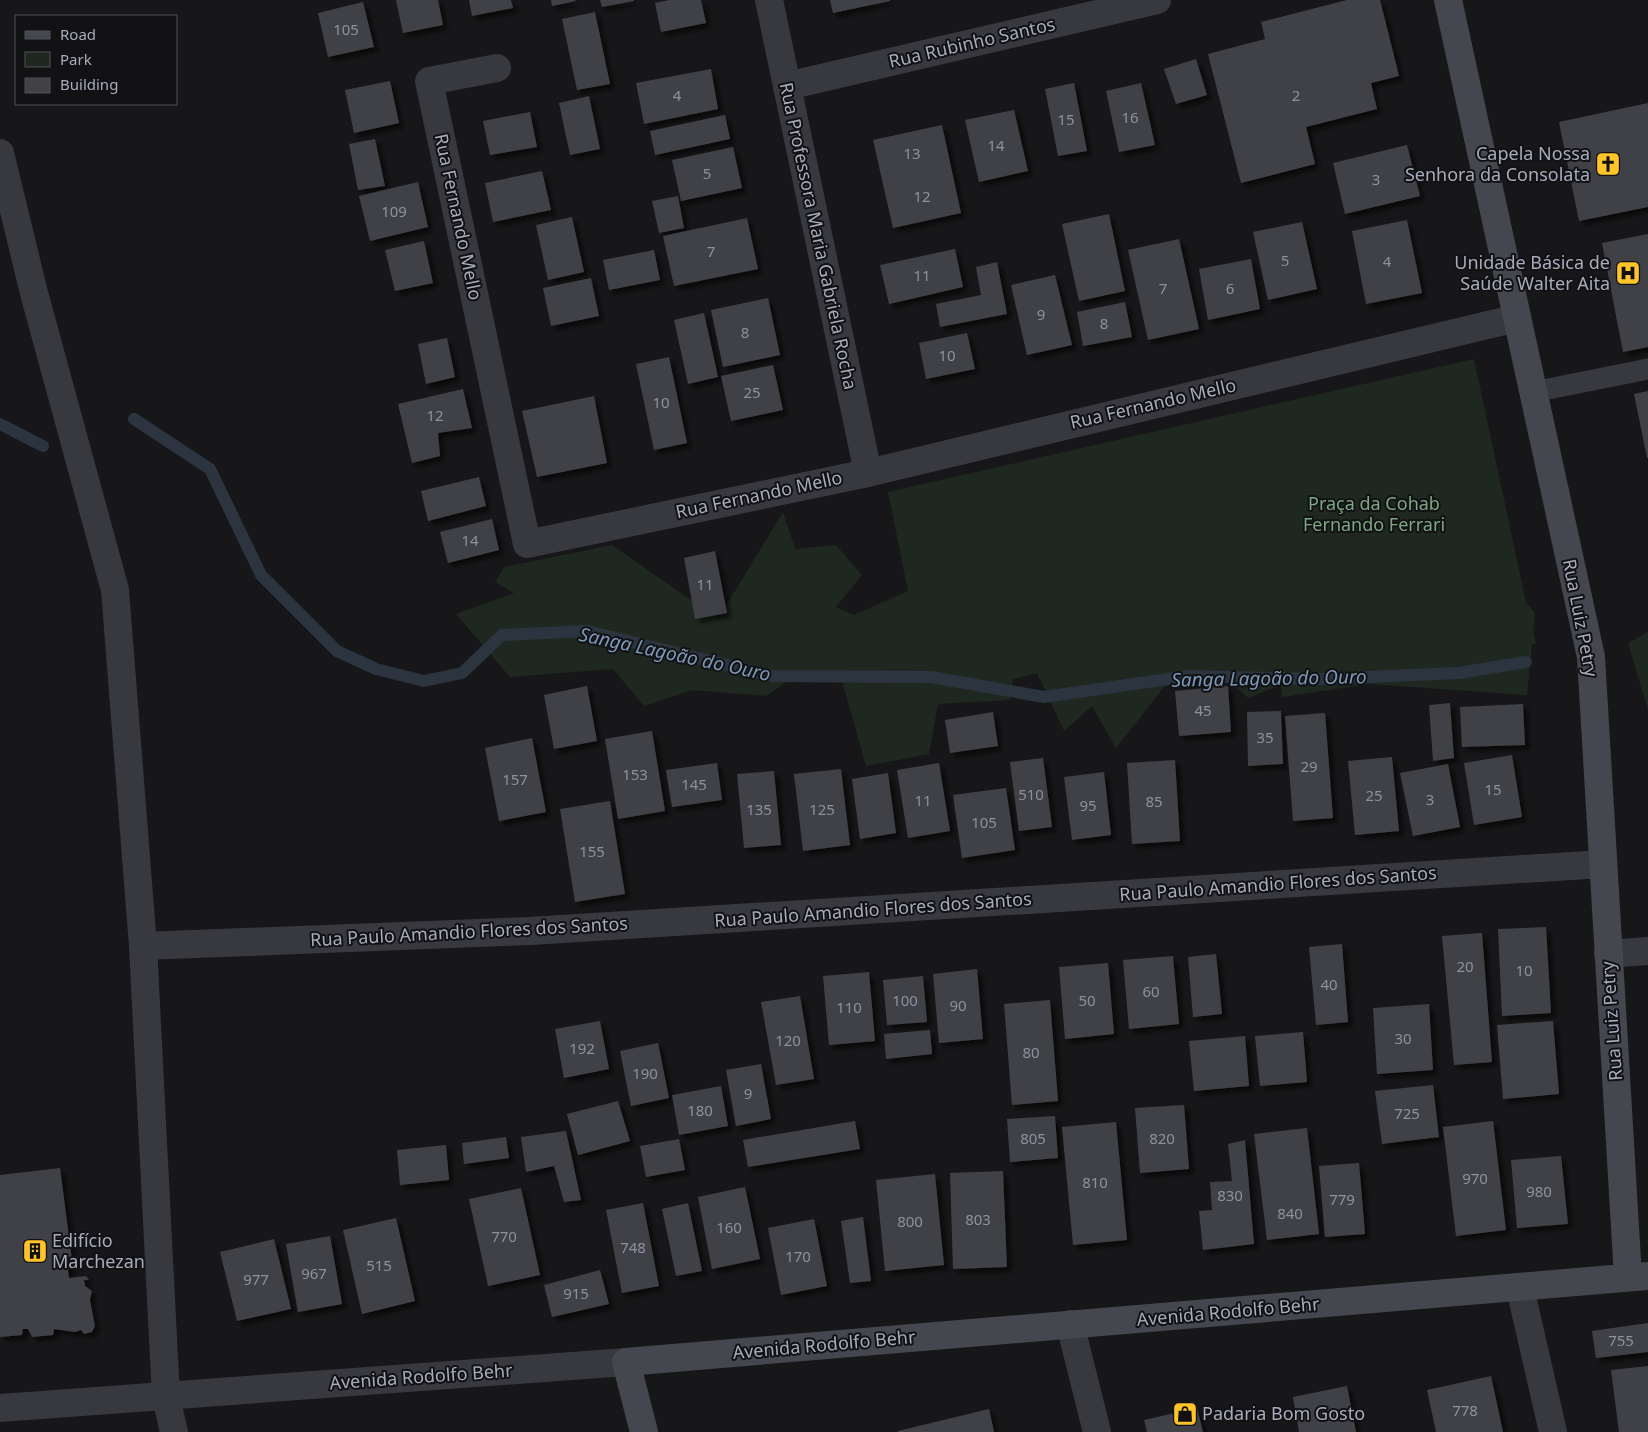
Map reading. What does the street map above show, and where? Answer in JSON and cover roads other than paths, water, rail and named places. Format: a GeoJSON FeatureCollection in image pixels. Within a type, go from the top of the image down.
{"type":"FeatureCollection","features":[{"type":"Feature","properties":{"kind":"street","name":"Rua Professora Maria Gabriela Rocha"},"geometry":{"type":"LineString","coordinates":[[769,0],[868,473]]}},
{"type":"Feature","properties":{"kind":"street","name":"Rua Rubinho Santos"},"geometry":{"type":"LineString","coordinates":[[787,86],[1157,0]]}},
{"type":"Feature","properties":{"kind":"street","name":"Rua Luiz Petry"},"geometry":{"type":"LineString","coordinates":[[1448,0],[1591,656],[1608,954],[1638,1276]]}},
{"type":"Feature","properties":{"kind":"street","name":"Rua Fernando Mello"},"geometry":{"type":"LineString","coordinates":[[497,68],[429,81],[527,544],[868,473],[1517,318]]}},
{"type":"Feature","properties":{"kind":"street"},"geometry":{"type":"LineString","coordinates":[[0,153],[34,293],[115,590],[143,946],[166,1397],[174,1432]]}},
{"type":"Feature","properties":{"kind":"street","name":"Rua Paulo Amandio Flores dos Santos"},"geometry":{"type":"LineString","coordinates":[[143,946],[530,931],[1603,864]]}},
{"type":"Feature","properties":{"kind":"street"},"geometry":{"type":"LineString","coordinates":[[1608,954],[1648,951]]}},
{"type":"Feature","properties":{"kind":"street","name":"Avenida Rodolfo Behr"},"geometry":{"type":"LineString","coordinates":[[0,1408],[626,1362],[1520,1288],[1638,1276]]}},
{"type":"Feature","properties":{"kind":"street"},"geometry":{"type":"LineString","coordinates":[[1520,1288],[1554,1432]]}},
{"type":"Feature","properties":{"kind":"street"},"geometry":{"type":"LineString","coordinates":[[1070,1324],[1097,1432]]}},
{"type":"Feature","properties":{"kind":"street"},"geometry":{"type":"LineString","coordinates":[[626,1362],[644,1432]]}},
{"type":"Feature","properties":{"kind":"lane"},"geometry":{"type":"LineString","coordinates":[[1533,392],[1648,369]]}},
{"type":"Feature","properties":{"kind":"waterway","name":"Sanga Lagoão do Ouro"},"geometry":{"type":"LineString","coordinates":[[134,419],[210,469],[261,575],[337,651],[376,669],[424,681],[462,673],[502,635],[587,631],[771,676],[931,677],[1044,697],[1189,676],[1320,679],[1459,673],[1526,662]]}},
{"type":"Feature","properties":{"kind":"waterway","name":"Sanga Lagoão do Ouro"},"geometry":{"type":"LineString","coordinates":[[0,424],[43,446]]}},
{"type":"Feature","properties":{"kind":"place","name":"Capela Nossa Senhora da Consolata"},"geometry":{"type":"Point","coordinates":[1608,164]}},
{"type":"Feature","properties":{"kind":"place","name":"Unidade Básica de Saúde Walter Aita"},"geometry":{"type":"Point","coordinates":[1628,273]}},
{"type":"Feature","properties":{"kind":"place","name":"Edifício Marchezan"},"geometry":{"type":"Point","coordinates":[35,1251]}},
{"type":"Feature","properties":{"kind":"place","name":"Padaria Bom Gosto"},"geometry":{"type":"Point","coordinates":[1185,1414]}},
{"type":"Feature","properties":{"kind":"park label","name":"Praça da Cohab Fernando Ferrari"},"geometry":{"type":"Point","coordinates":[1374,514]}}]}
